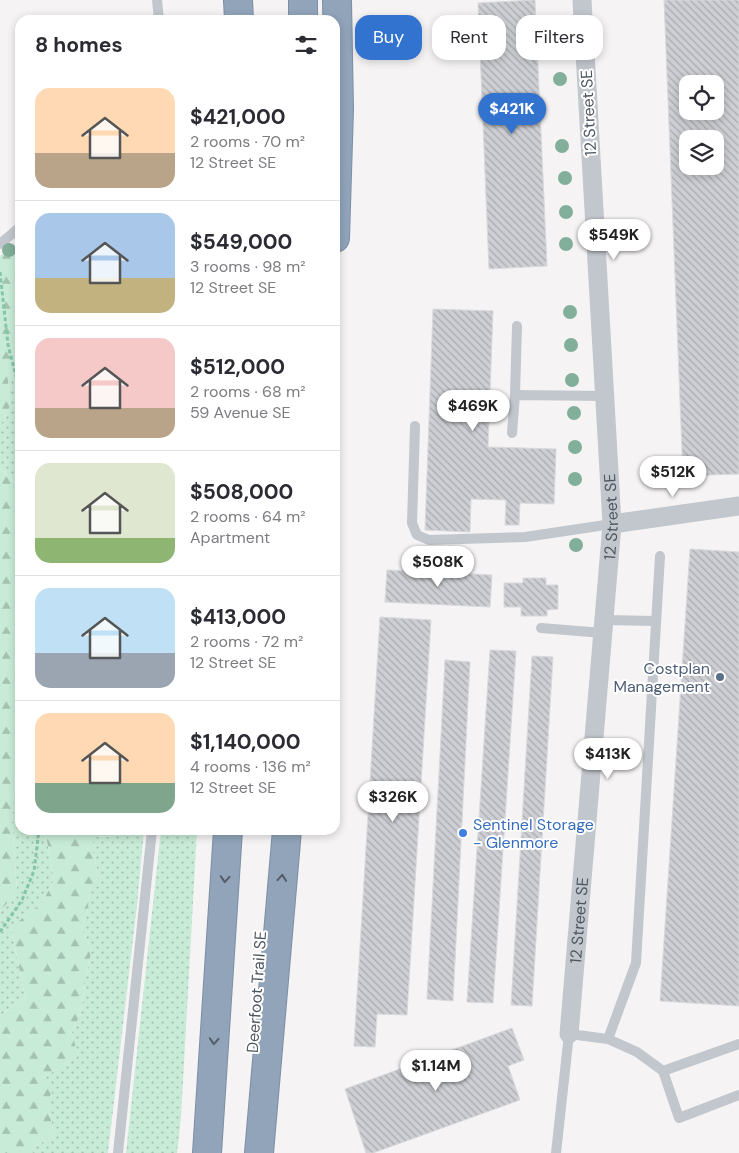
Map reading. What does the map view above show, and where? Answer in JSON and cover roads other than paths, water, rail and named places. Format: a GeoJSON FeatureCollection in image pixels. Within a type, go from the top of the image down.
{"type":"FeatureCollection","features":[{"type":"Feature","properties":{"kind":"highway"},"geometry":{"type":"LineString","coordinates":[[238,0],[239,15]]}},
{"type":"Feature","properties":{"kind":"highway"},"geometry":{"type":"LineString","coordinates":[[303,0],[303,15]]}},
{"type":"Feature","properties":{"kind":"highway"},"geometry":{"type":"LineString","coordinates":[[338,0],[338,15]]}},
{"type":"Feature","properties":{"kind":"highway"},"geometry":{"type":"LineString","coordinates":[[207,1153],[228,835]]}},
{"type":"Feature","properties":{"kind":"highway","name":"Deerfoot Trail SE"},"geometry":{"type":"LineString","coordinates":[[244,1153],[268,835]]}},
{"type":"Feature","properties":{"kind":"highway"},"geometry":{"type":"LineString","coordinates":[[259,1153],[287,835]]}},
{"type":"Feature","properties":{"kind":"street","name":"12 Street SE"},"geometry":{"type":"LineString","coordinates":[[569,1034],[612,524],[582,0]]}},
{"type":"Feature","properties":{"kind":"street"},"geometry":{"type":"LineString","coordinates":[[612,524],[739,506]]}},
{"type":"Feature","properties":{"kind":"lane"},"geometry":{"type":"LineString","coordinates":[[157,0],[159,15]]}},
{"type":"Feature","properties":{"kind":"lane"},"geometry":{"type":"LineString","coordinates":[[0,244],[15,231]]}},
{"type":"Feature","properties":{"kind":"lane"},"geometry":{"type":"LineString","coordinates":[[512,433],[517,326]]}},
{"type":"Feature","properties":{"kind":"lane"},"geometry":{"type":"LineString","coordinates":[[515,395],[605,396]]}},
{"type":"Feature","properties":{"kind":"lane"},"geometry":{"type":"LineString","coordinates":[[415,426],[412,523],[417,535],[429,540],[525,537],[612,524]]}},
{"type":"Feature","properties":{"kind":"lane"},"geometry":{"type":"LineString","coordinates":[[608,1039],[636,963],[660,556]]}},
{"type":"Feature","properties":{"kind":"lane"},"geometry":{"type":"LineString","coordinates":[[542,628],[604,627],[656,621]]}},
{"type":"Feature","properties":{"kind":"lane"},"geometry":{"type":"LineString","coordinates":[[118,1153],[151,835]]}},
{"type":"Feature","properties":{"kind":"lane"},"geometry":{"type":"LineString","coordinates":[[556,1153],[569,1034],[608,1039],[637,1052],[663,1071],[679,1118],[739,1095]]}},
{"type":"Feature","properties":{"kind":"lane"},"geometry":{"type":"LineString","coordinates":[[663,1071],[739,1044]]}},
{"type":"Feature","properties":{"kind":"place","name":"Costplan Management"},"geometry":{"type":"Point","coordinates":[720,677]}},
{"type":"Feature","properties":{"kind":"place","name":"Sentinel Storage - Glenmore"},"geometry":{"type":"Point","coordinates":[463,833]}}]}
